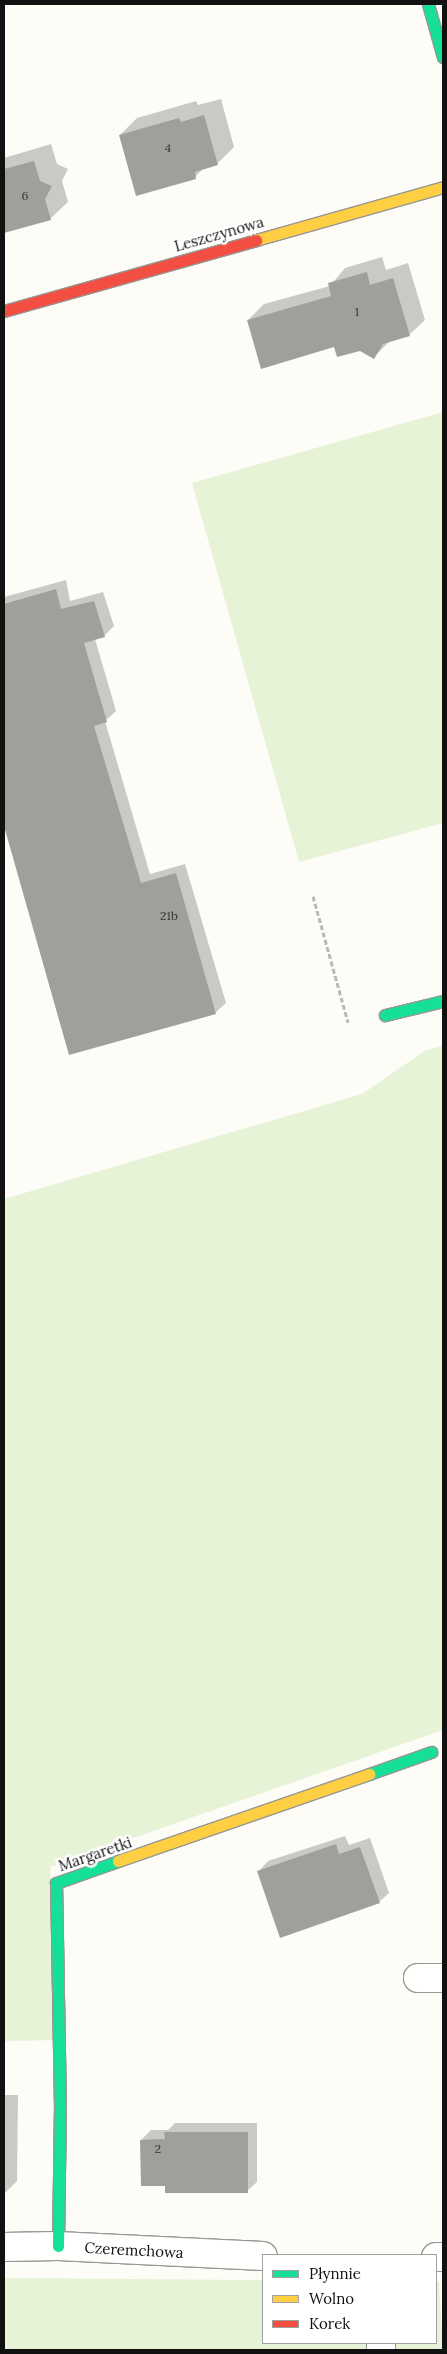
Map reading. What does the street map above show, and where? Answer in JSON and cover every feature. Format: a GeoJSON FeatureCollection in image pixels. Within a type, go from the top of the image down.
{"type":"FeatureCollection","features":[{"type":"Feature","properties":{"kind":"street"},"geometry":{"type":"LineString","coordinates":[[428,4],[443,57]]}},
{"type":"Feature","properties":{"kind":"street","name":"Leszczynowa"},"geometry":{"type":"LineString","coordinates":[[4,311],[443,187]]}},
{"type":"Feature","properties":{"kind":"street"},"geometry":{"type":"LineString","coordinates":[[385,1015],[443,1001]]}},
{"type":"Feature","properties":{"kind":"street","name":"Margaretki"},"geometry":{"type":"LineString","coordinates":[[58,2246],[60,2108],[56,1883],[431,1752]]}},
{"type":"Feature","properties":{"kind":"street","name":"Czeremchowa"},"geometry":{"type":"LineString","coordinates":[[4,2248],[58,2246],[262,2256]]}},
{"type":"Feature","properties":{"kind":"path"},"geometry":{"type":"LineString","coordinates":[[313,896],[348,1025]]}},
{"type":"Feature","properties":{"kind":"green space"},"geometry":{"type":"Polygon","coordinates":[[[443,412],[443,823],[299,862],[192,483],[443,412]]]}},
{"type":"Feature","properties":{"kind":"green space"},"geometry":{"type":"Polygon","coordinates":[[[443,1046],[443,1730],[50,1867],[60,2040],[4,2041],[4,1199],[362,1094],[426,1050],[443,1046]]]}},
{"type":"Feature","properties":{"kind":"green space"},"geometry":{"type":"Polygon","coordinates":[[[4,2278],[262,2280],[262,2344],[437,2344],[437,2282],[439,2282],[443,2350],[4,2350],[4,2278]]]}},
{"type":"Feature","properties":{"kind":"building"},"geometry":{"type":"Polygon","coordinates":[[[204,115],[218,165],[195,172],[196,179],[136,196],[119,135],[179,118],[181,122],[204,115]]]}},
{"type":"Feature","properties":{"kind":"building"},"geometry":{"type":"Polygon","coordinates":[[[34,161],[40,181],[52,186],[45,199],[51,220],[4,233],[4,169],[34,161]]]}},
{"type":"Feature","properties":{"kind":"building"},"geometry":{"type":"Polygon","coordinates":[[[367,272],[370,285],[393,278],[410,336],[383,344],[374,359],[360,351],[337,357],[334,347],[261,369],[247,320],[331,296],[328,283],[367,272]]]}},
{"type":"Feature","properties":{"kind":"building"},"geometry":{"type":"Polygon","coordinates":[[[56,589],[61,609],[94,601],[105,637],[84,643],[107,722],[94,726],[141,883],[176,873],[216,1014],[69,1055],[4,826],[4,604],[56,589]]]}},
{"type":"Feature","properties":{"kind":"building"},"geometry":{"type":"Polygon","coordinates":[[[336,1844],[339,1854],[360,1847],[380,1903],[280,1938],[257,1871],[336,1844]]]}},
{"type":"Feature","properties":{"kind":"building"},"geometry":{"type":"Polygon","coordinates":[[[164,2132],[248,2132],[248,2193],[165,2193],[165,2186],[141,2186],[140,2140],[165,2139],[164,2132]]]}},
{"type":"Feature","properties":{"kind":"traffic: fast"},"geometry":{"type":"LineString","coordinates":[[428,4],[443,57]]}},
{"type":"Feature","properties":{"kind":"traffic: fast"},"geometry":{"type":"LineString","coordinates":[[385,1015],[443,1001]]}},
{"type":"Feature","properties":{"kind":"traffic: fast"},"geometry":{"type":"LineString","coordinates":[[369,1774],[431,1752]]}},
{"type":"Feature","properties":{"kind":"traffic: fast"},"geometry":{"type":"LineString","coordinates":[[58,2246],[60,2108],[56,1883],[118,1861]]}},
{"type":"Feature","properties":{"kind":"traffic: slow"},"geometry":{"type":"LineString","coordinates":[[256,240],[443,187]]}},
{"type":"Feature","properties":{"kind":"traffic: slow"},"geometry":{"type":"LineString","coordinates":[[118,1861],[369,1774]]}},
{"type":"Feature","properties":{"kind":"traffic: jam"},"geometry":{"type":"LineString","coordinates":[[4,311],[256,240]]}}]}
